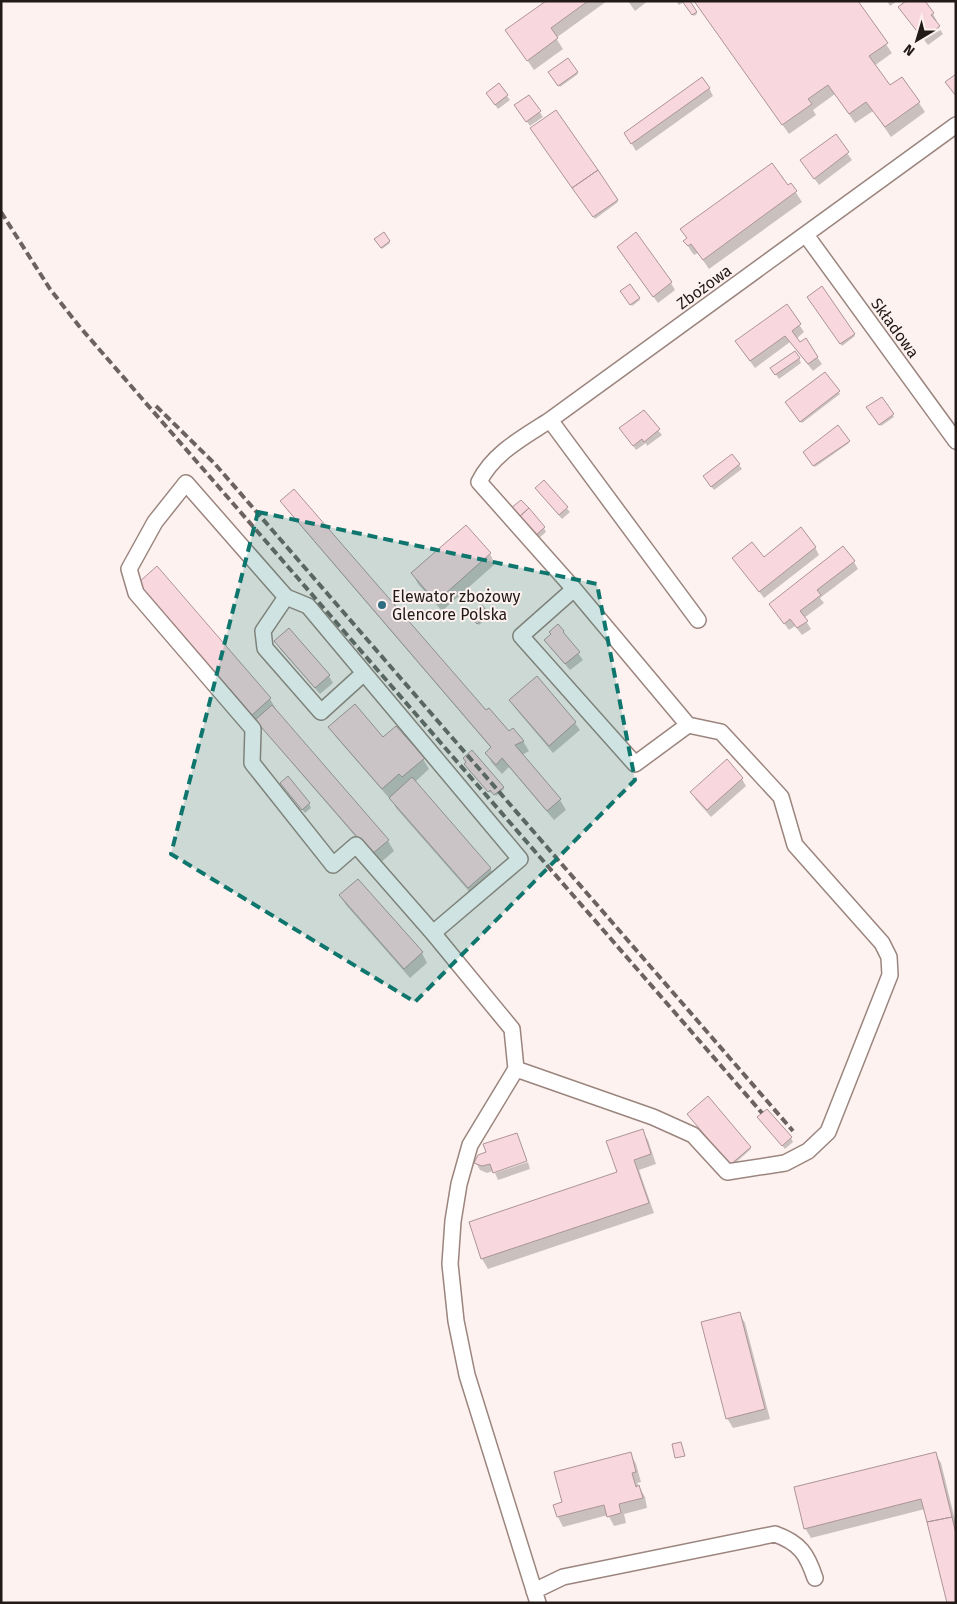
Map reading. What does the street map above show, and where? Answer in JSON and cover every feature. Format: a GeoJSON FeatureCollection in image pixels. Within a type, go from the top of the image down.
{"type":"FeatureCollection","features":[{"type":"Feature","properties":{"kind":"street","name":"Zbożowa"},"geometry":{"type":"LineString","coordinates":[[574,589],[479,482],[486,469],[508,448],[550,420],[956,125]]}},
{"type":"Feature","properties":{"kind":"street","name":"Składowa"},"geometry":{"type":"LineString","coordinates":[[806,235],[956,441]]}},
{"type":"Feature","properties":{"kind":"street"},"geometry":{"type":"LineString","coordinates":[[550,420],[698,620]]}},
{"type":"Feature","properties":{"kind":"street"},"geometry":{"type":"LineString","coordinates":[[433,933],[520,859],[308,606],[286,597],[186,483],[155,522],[129,569],[136,593],[254,729],[252,763],[332,865],[356,845],[433,933],[512,1029],[516,1068],[470,1145],[465,1159],[453,1221],[450,1264],[456,1321],[467,1375],[536,1597],[563,1578],[775,1534],[799,1546],[809,1560],[815,1578]]}},
{"type":"Feature","properties":{"kind":"street"},"geometry":{"type":"LineString","coordinates":[[516,1068],[653,1117],[693,1135],[727,1172],[785,1163],[808,1151],[828,1132],[890,975],[889,957],[882,943],[795,845],[781,797],[721,732],[688,726],[574,589],[520,636],[635,764],[688,726]]}},
{"type":"Feature","properties":{"kind":"street"},"geometry":{"type":"LineString","coordinates":[[286,597],[263,631],[265,648],[321,712],[364,673]]}},
{"type":"Feature","properties":{"kind":"highlighted area"},"geometry":{"type":"Polygon","coordinates":[[[258,512],[597,584],[635,780],[415,1002],[171,854],[258,512]]]}},
{"type":"Feature","properties":{"kind":"building"},"geometry":{"type":"Polygon","coordinates":[[[546,1],[588,1],[551,28],[558,38],[527,61],[505,30],[546,1]]]}},
{"type":"Feature","properties":{"kind":"building"},"geometry":{"type":"Polygon","coordinates":[[[682,1],[690,1],[697,12],[692,15],[682,1]]]}},
{"type":"Feature","properties":{"kind":"building"},"geometry":{"type":"Polygon","coordinates":[[[694,1],[858,1],[888,43],[869,56],[890,85],[902,77],[920,102],[885,127],[866,102],[849,114],[828,85],[808,99],[812,104],[782,125],[694,1]]]}},
{"type":"Feature","properties":{"kind":"building"},"geometry":{"type":"Polygon","coordinates":[[[906,1],[925,1],[934,13],[931,15],[940,26],[923,39],[898,7],[906,1]]]}},
{"type":"Feature","properties":{"kind":"building"},"geometry":{"type":"Polygon","coordinates":[[[568,58],[578,72],[558,86],[548,72],[568,58]]]}},
{"type":"Feature","properties":{"kind":"building"},"geometry":{"type":"Polygon","coordinates":[[[956,74],[956,96],[945,82],[956,74]]]}},
{"type":"Feature","properties":{"kind":"building"},"geometry":{"type":"Polygon","coordinates":[[[702,77],[710,88],[631,144],[624,133],[702,77]]]}},
{"type":"Feature","properties":{"kind":"building"},"geometry":{"type":"Polygon","coordinates":[[[499,83],[508,95],[495,105],[486,93],[499,83]]]}},
{"type":"Feature","properties":{"kind":"building"},"geometry":{"type":"Polygon","coordinates":[[[529,95],[541,111],[526,122],[514,105],[529,95]]]}},
{"type":"Feature","properties":{"kind":"building"},"geometry":{"type":"Polygon","coordinates":[[[556,110],[598,170],[572,188],[530,128],[556,110]]]}},
{"type":"Feature","properties":{"kind":"building"},"geometry":{"type":"Polygon","coordinates":[[[836,134],[849,152],[814,179],[800,160],[836,134]]]}},
{"type":"Feature","properties":{"kind":"building"},"geometry":{"type":"Polygon","coordinates":[[[772,163],[788,185],[791,183],[797,191],[703,260],[691,244],[688,246],[683,241],[687,238],[680,229],[772,163]]]}},
{"type":"Feature","properties":{"kind":"building"},"geometry":{"type":"Polygon","coordinates":[[[598,170],[618,200],[593,217],[572,188],[598,170]]]}},
{"type":"Feature","properties":{"kind":"building"},"geometry":{"type":"Polygon","coordinates":[[[384,232],[390,241],[381,248],[374,239],[384,232]]]}},
{"type":"Feature","properties":{"kind":"building"},"geometry":{"type":"Polygon","coordinates":[[[636,232],[672,282],[653,297],[617,247],[636,232]]]}},
{"type":"Feature","properties":{"kind":"building"},"geometry":{"type":"Polygon","coordinates":[[[630,284],[640,298],[630,305],[620,291],[630,284]]]}},
{"type":"Feature","properties":{"kind":"building"},"geometry":{"type":"Polygon","coordinates":[[[822,286],[855,334],[840,344],[807,297],[822,286]]]}},
{"type":"Feature","properties":{"kind":"building"},"geometry":{"type":"Polygon","coordinates":[[[787,304],[801,324],[792,331],[800,342],[806,338],[818,357],[808,364],[785,336],[750,361],[735,341],[787,304]]]}},
{"type":"Feature","properties":{"kind":"building"},"geometry":{"type":"Polygon","coordinates":[[[795,351],[800,358],[775,375],[770,368],[795,351]]]}},
{"type":"Feature","properties":{"kind":"building"},"geometry":{"type":"Polygon","coordinates":[[[825,372],[840,391],[800,422],[785,402],[825,372]]]}},
{"type":"Feature","properties":{"kind":"building"},"geometry":{"type":"Polygon","coordinates":[[[882,397],[894,414],[879,425],[866,407],[882,397]]]}},
{"type":"Feature","properties":{"kind":"building"},"geometry":{"type":"Polygon","coordinates":[[[644,410],[660,429],[644,442],[642,439],[633,446],[619,428],[644,410]]]}},
{"type":"Feature","properties":{"kind":"building"},"geometry":{"type":"Polygon","coordinates":[[[838,425],[850,441],[813,466],[803,452],[838,425]]]}},
{"type":"Feature","properties":{"kind":"building"},"geometry":{"type":"Polygon","coordinates":[[[732,454],[740,464],[711,487],[703,476],[732,454]]]}},
{"type":"Feature","properties":{"kind":"building"},"geometry":{"type":"Polygon","coordinates":[[[544,480],[568,507],[559,515],[535,488],[544,480]]]}},
{"type":"Feature","properties":{"kind":"building","name":"Elewator zbożowy Glencore Polska"},"geometry":{"type":"Polygon","coordinates":[[[294,489],[486,710],[489,708],[509,731],[513,728],[524,741],[515,745],[561,799],[547,811],[502,758],[496,765],[485,753],[491,747],[280,501],[294,489]]]}},
{"type":"Feature","properties":{"kind":"building"},"geometry":{"type":"Polygon","coordinates":[[[521,500],[529,508],[519,517],[511,508],[521,500]]]}},
{"type":"Feature","properties":{"kind":"building"},"geometry":{"type":"Polygon","coordinates":[[[529,508],[545,527],[535,536],[519,517],[529,508]]]}},
{"type":"Feature","properties":{"kind":"building"},"geometry":{"type":"Polygon","coordinates":[[[466,525],[491,553],[436,602],[411,573],[466,525]]]}},
{"type":"Feature","properties":{"kind":"building"},"geometry":{"type":"Polygon","coordinates":[[[801,527],[816,547],[759,592],[732,558],[752,542],[764,557],[801,527]]]}},
{"type":"Feature","properties":{"kind":"building"},"geometry":{"type":"Polygon","coordinates":[[[843,546],[855,561],[817,590],[821,595],[800,611],[808,621],[797,628],[790,619],[784,624],[769,604],[843,546]]]}},
{"type":"Feature","properties":{"kind":"building"},"geometry":{"type":"Polygon","coordinates":[[[157,566],[271,698],[252,715],[138,583],[157,566]]]}},
{"type":"Feature","properties":{"kind":"building"},"geometry":{"type":"Polygon","coordinates":[[[482,605],[489,614],[477,624],[470,615],[482,605]]]}},
{"type":"Feature","properties":{"kind":"building"},"geometry":{"type":"Polygon","coordinates":[[[558,624],[580,652],[565,664],[544,640],[551,634],[549,632],[558,624]]]}},
{"type":"Feature","properties":{"kind":"building"},"geometry":{"type":"Polygon","coordinates":[[[289,628],[330,675],[315,688],[274,641],[289,628]]]}},
{"type":"Feature","properties":{"kind":"building"},"geometry":{"type":"Polygon","coordinates":[[[537,676],[576,722],[549,746],[509,700],[537,676]]]}},
{"type":"Feature","properties":{"kind":"building"},"geometry":{"type":"Polygon","coordinates":[[[355,704],[383,737],[396,726],[425,758],[402,777],[399,774],[382,789],[328,727],[355,704]]]}},
{"type":"Feature","properties":{"kind":"building"},"geometry":{"type":"Polygon","coordinates":[[[272,705],[389,840],[372,854],[255,720],[272,705]]]}},
{"type":"Feature","properties":{"kind":"building"},"geometry":{"type":"Polygon","coordinates":[[[472,750],[504,787],[494,795],[490,790],[488,792],[464,764],[466,762],[463,758],[472,750]]]}},
{"type":"Feature","properties":{"kind":"building"},"geometry":{"type":"Polygon","coordinates":[[[727,759],[743,778],[707,810],[690,792],[727,759]]]}},
{"type":"Feature","properties":{"kind":"building"},"geometry":{"type":"Polygon","coordinates":[[[288,776],[310,803],[302,810],[280,783],[288,776]]]}},
{"type":"Feature","properties":{"kind":"building"},"geometry":{"type":"Polygon","coordinates":[[[412,777],[491,868],[468,888],[389,798],[412,777]]]}},
{"type":"Feature","properties":{"kind":"building"},"geometry":{"type":"Polygon","coordinates":[[[358,879],[423,952],[404,969],[339,895],[358,879]]]}},
{"type":"Feature","properties":{"kind":"building"},"geometry":{"type":"Polygon","coordinates":[[[708,1096],[751,1147],[730,1165],[687,1114],[708,1096]]]}},
{"type":"Feature","properties":{"kind":"building"},"geometry":{"type":"Polygon","coordinates":[[[767,1109],[792,1137],[782,1146],[757,1117],[767,1109]]]}},
{"type":"Feature","properties":{"kind":"building"},"geometry":{"type":"Polygon","coordinates":[[[643,1129],[651,1154],[634,1160],[649,1203],[481,1259],[469,1222],[617,1172],[606,1141],[643,1129]]]}},
{"type":"Feature","properties":{"kind":"building"},"geometry":{"type":"Polygon","coordinates":[[[517,1133],[527,1161],[493,1173],[490,1164],[482,1166],[474,1163],[478,1155],[486,1152],[483,1144],[517,1133]]]}},
{"type":"Feature","properties":{"kind":"building"},"geometry":{"type":"Polygon","coordinates":[[[740,1312],[765,1409],[726,1419],[701,1322],[740,1312]]]}},
{"type":"Feature","properties":{"kind":"building"},"geometry":{"type":"Polygon","coordinates":[[[681,1442],[685,1456],[675,1458],[672,1444],[681,1442]]]}},
{"type":"Feature","properties":{"kind":"building"},"geometry":{"type":"Polygon","coordinates":[[[631,1452],[636,1472],[632,1473],[636,1487],[639,1485],[643,1498],[619,1504],[621,1513],[607,1517],[604,1505],[557,1517],[553,1505],[562,1502],[554,1472],[631,1452]]]}},
{"type":"Feature","properties":{"kind":"building"},"geometry":{"type":"Polygon","coordinates":[[[936,1452],[952,1517],[927,1522],[921,1499],[804,1529],[794,1487],[936,1452]]]}},
{"type":"Feature","properties":{"kind":"building"},"geometry":{"type":"Polygon","coordinates":[[[952,1517],[956,1534],[956,1603],[947,1603],[927,1522],[952,1517]]]}},
{"type":"Feature","properties":{"kind":"railway"},"geometry":{"type":"LineString","coordinates":[[1,212],[50,289],[79,326],[762,1113]]}},
{"type":"Feature","properties":{"kind":"railway"},"geometry":{"type":"LineString","coordinates":[[156,406],[215,464],[793,1131]]}},
{"type":"Feature","properties":{"kind":"place","name":"Elewator zbożowy Glencore Polska"},"geometry":{"type":"Point","coordinates":[382,605]}}]}
